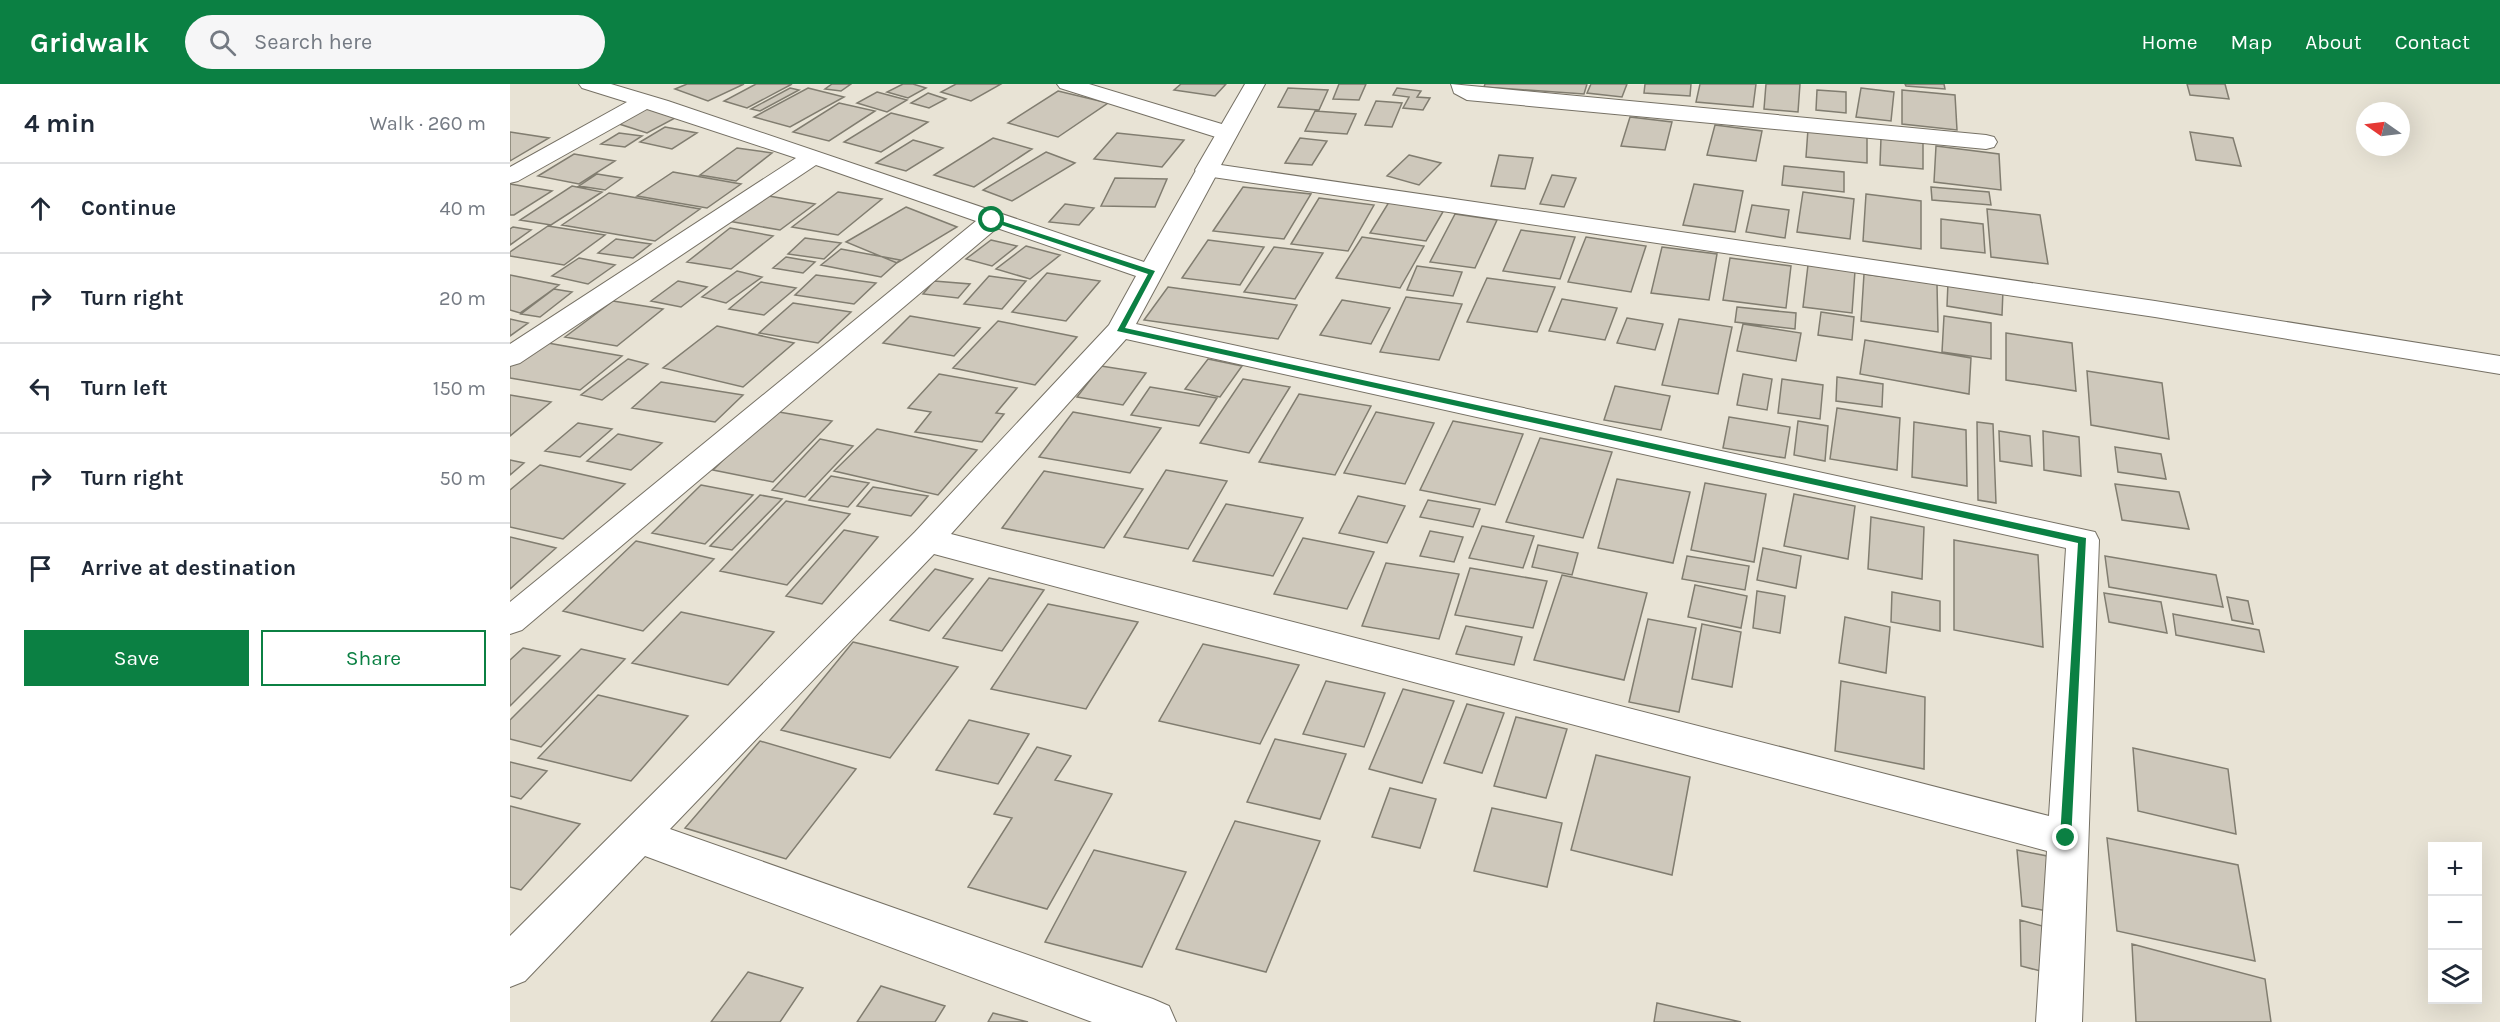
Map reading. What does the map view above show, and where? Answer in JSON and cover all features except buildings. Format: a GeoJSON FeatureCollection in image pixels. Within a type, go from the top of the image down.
{"type":"FeatureCollection","features":[{"type":"Feature","properties":{"kind":"street"},"geometry":{"type":"LineString","coordinates":[[589,84],[645,100],[814,156],[992,220],[1152,273]]}},
{"type":"Feature","properties":{"kind":"street"},"geometry":{"type":"LineString","coordinates":[[1067,84],[1227,133]]}},
{"type":"Feature","properties":{"kind":"street"},"geometry":{"type":"LineString","coordinates":[[510,966],[927,540],[1120,329],[1255,84]]}},
{"type":"Feature","properties":{"kind":"street"},"geometry":{"type":"LineString","coordinates":[[1461,84],[1461,89],[1467,94],[1986,142]]}},
{"type":"Feature","properties":{"kind":"street"},"geometry":{"type":"LineString","coordinates":[[510,176],[645,100]]}},
{"type":"Feature","properties":{"kind":"street"},"geometry":{"type":"LineString","coordinates":[[510,357],[814,156]]}},
{"type":"Feature","properties":{"kind":"street"},"geometry":{"type":"LineString","coordinates":[[1207,170],[2143,307],[2500,365]]}},
{"type":"Feature","properties":{"kind":"street"},"geometry":{"type":"LineString","coordinates":[[510,621],[992,220]]}},
{"type":"Feature","properties":{"kind":"street"},"geometry":{"type":"LineString","coordinates":[[1120,329],[2083,540],[2066,838],[2059,1022]]}},
{"type":"Feature","properties":{"kind":"street"},"geometry":{"type":"LineString","coordinates":[[927,540],[2066,838]]}},
{"type":"Feature","properties":{"kind":"street"},"geometry":{"type":"LineString","coordinates":[[636,835],[1153,1022]]}},
{"type":"Feature","properties":{"kind":"route"},"geometry":{"type":"LineString","coordinates":[[992,220],[1152,273],[1120,329],[2083,540],[2066,838]]}}]}
